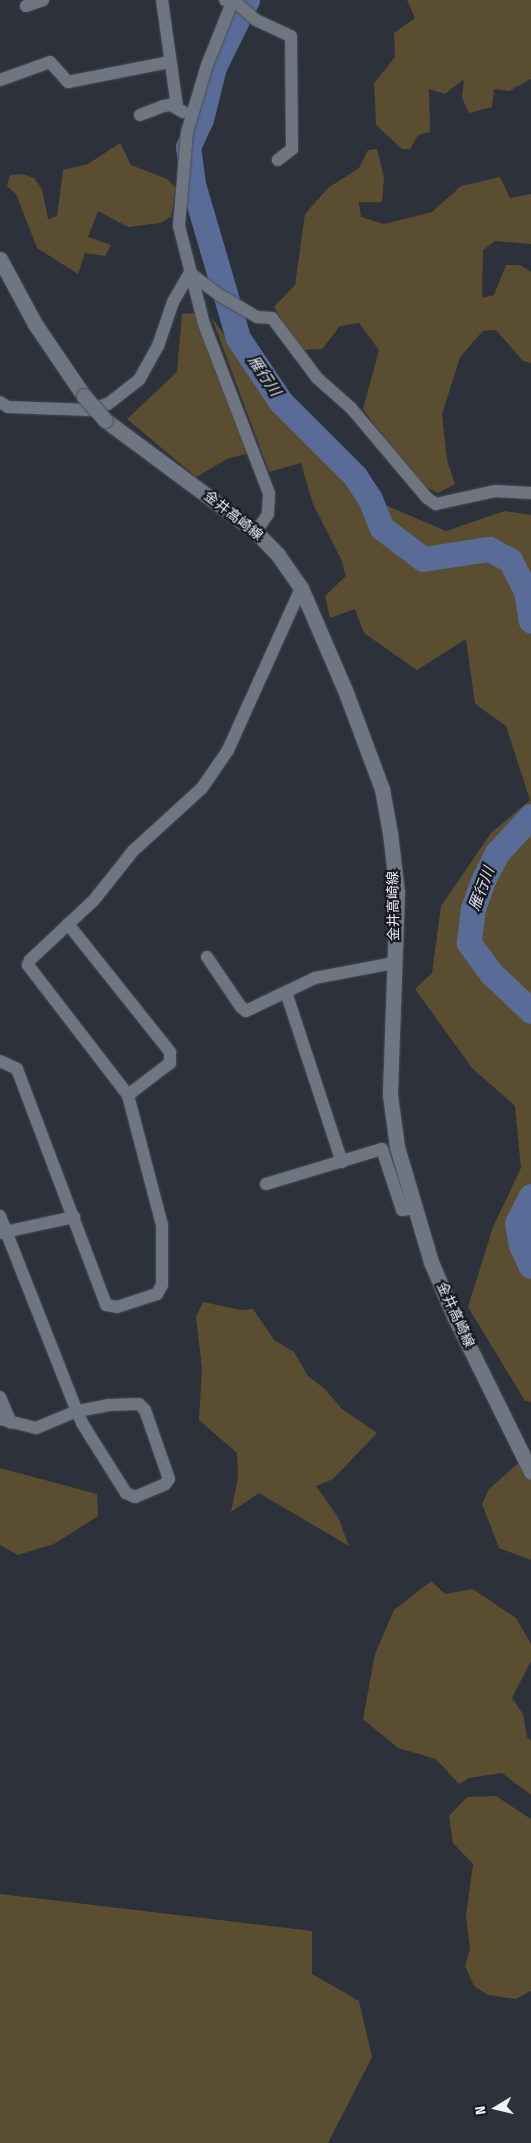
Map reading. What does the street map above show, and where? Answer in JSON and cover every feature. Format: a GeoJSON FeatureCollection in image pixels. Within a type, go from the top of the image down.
{"type":"FeatureCollection","features":[{"type":"Feature","properties":{"kind":"main road","name":"金井高崎線"},"geometry":{"type":"LineString","coordinates":[[0,259],[35,324],[84,396],[105,420],[256,532],[301,588],[382,789],[397,892],[390,1095],[397,1147],[431,1262],[454,1316],[529,1468]]}},
{"type":"Feature","properties":{"kind":"street"},"geometry":{"type":"LineString","coordinates":[[26,6],[43,0]]}},
{"type":"Feature","properties":{"kind":"street"},"geometry":{"type":"LineString","coordinates":[[162,0],[177,107]]}},
{"type":"Feature","properties":{"kind":"street"},"geometry":{"type":"LineString","coordinates":[[225,0],[236,3],[256,20],[291,36],[292,148],[278,160]]}},
{"type":"Feature","properties":{"kind":"street"},"geometry":{"type":"LineString","coordinates":[[236,3],[207,65],[191,118],[182,167],[179,226],[204,324],[269,493],[268,514],[256,532]]}},
{"type":"Feature","properties":{"kind":"street"},"geometry":{"type":"LineString","coordinates":[[0,80],[50,62],[68,82],[170,62]]}},
{"type":"Feature","properties":{"kind":"street"},"geometry":{"type":"LineString","coordinates":[[140,115],[163,106],[177,107],[191,118]]}},
{"type":"Feature","properties":{"kind":"street"},"geometry":{"type":"LineString","coordinates":[[190,273],[221,296],[257,317],[272,318],[317,378],[351,408],[427,498],[436,504],[495,491],[531,493]]}},
{"type":"Feature","properties":{"kind":"street"},"geometry":{"type":"LineString","coordinates":[[0,402],[8,407],[88,410],[108,404],[139,380],[158,346],[173,302],[190,273]]}},
{"type":"Feature","properties":{"kind":"street"},"geometry":{"type":"LineString","coordinates":[[0,1061],[17,1069],[106,1305],[117,1307],[157,1294],[162,1285],[162,1225],[128,1094],[29,971],[30,960],[94,900],[132,851],[202,788],[228,750],[301,588]]}},
{"type":"Feature","properties":{"kind":"street"},"geometry":{"type":"LineString","coordinates":[[68,924],[170,1052],[170,1063],[128,1094]]}},
{"type":"Feature","properties":{"kind":"street"},"geometry":{"type":"LineString","coordinates":[[208,957],[241,1007],[246,1011],[315,978],[394,964]]}},
{"type":"Feature","properties":{"kind":"street"},"geometry":{"type":"LineString","coordinates":[[286,992],[342,1162]]}},
{"type":"Feature","properties":{"kind":"street"},"geometry":{"type":"LineString","coordinates":[[266,1184],[382,1149],[402,1210],[414,1208]]}},
{"type":"Feature","properties":{"kind":"street"},"geometry":{"type":"LineString","coordinates":[[0,1216],[3,1232],[77,1411],[127,1495],[135,1497],[167,1483],[168,1474],[143,1406],[135,1403],[118,1404],[77,1411],[36,1428],[5,1421],[0,1397]]}},
{"type":"Feature","properties":{"kind":"street"},"geometry":{"type":"LineString","coordinates":[[3,1232],[74,1217]]}},
{"type":"Feature","properties":{"kind":"shaded area"},"geometry":{"type":"Polygon","coordinates":[[[407,0],[531,0],[531,79],[509,91],[494,89],[492,107],[469,113],[462,98],[464,79],[445,94],[429,89],[430,132],[418,135],[410,149],[402,149],[376,125],[374,83],[395,57],[394,33],[415,18],[407,0]]]}},
{"type":"Feature","properties":{"kind":"shaded area"},"geometry":{"type":"Polygon","coordinates":[[[120,143],[131,165],[167,179],[176,188],[171,217],[160,223],[128,227],[98,211],[88,237],[111,245],[105,256],[85,253],[78,274],[37,248],[16,194],[7,186],[10,175],[23,174],[34,178],[42,189],[48,219],[57,216],[63,170],[88,164],[120,143]]]}},
{"type":"Feature","properties":{"kind":"shaded area"},"geometry":{"type":"Polygon","coordinates":[[[377,149],[384,178],[382,202],[359,202],[361,217],[384,224],[432,212],[461,186],[500,177],[510,198],[531,194],[531,244],[495,241],[483,250],[482,298],[494,295],[506,265],[520,265],[531,272],[531,363],[523,361],[496,330],[483,331],[460,357],[442,414],[447,460],[455,484],[438,493],[417,483],[363,409],[379,350],[359,323],[340,326],[322,349],[300,350],[274,307],[295,285],[305,214],[328,188],[359,168],[368,150],[377,149]]]}},
{"type":"Feature","properties":{"kind":"shaded area"},"geometry":{"type":"Polygon","coordinates":[[[195,313],[249,453],[227,459],[196,477],[127,419],[177,372],[182,314],[195,313]]]}},
{"type":"Feature","properties":{"kind":"shaded area"},"geometry":{"type":"Polygon","coordinates":[[[212,318],[296,432],[353,491],[446,531],[505,511],[531,515],[531,1402],[525,1401],[468,1307],[493,1227],[521,1168],[515,1106],[472,1068],[415,989],[432,973],[441,906],[491,833],[530,800],[506,726],[475,704],[466,639],[417,670],[364,633],[355,609],[330,618],[325,596],[346,576],[341,559],[313,504],[301,463],[269,472],[212,318]]]}},
{"type":"Feature","properties":{"kind":"shaded area"},"geometry":{"type":"Polygon","coordinates":[[[203,1302],[241,1310],[253,1309],[274,1340],[294,1352],[308,1376],[325,1389],[342,1409],[377,1433],[333,1479],[316,1486],[338,1517],[349,1546],[259,1493],[231,1512],[238,1478],[237,1453],[199,1420],[202,1369],[196,1317],[203,1302]]]}},
{"type":"Feature","properties":{"kind":"shaded area"},"geometry":{"type":"Polygon","coordinates":[[[531,1452],[531,1560],[499,1548],[482,1504],[489,1489],[531,1452]]]}},
{"type":"Feature","properties":{"kind":"shaded area"},"geometry":{"type":"Polygon","coordinates":[[[0,1468],[97,1494],[98,1516],[54,1544],[18,1555],[0,1545],[0,1468]]]}},
{"type":"Feature","properties":{"kind":"shaded area"},"geometry":{"type":"Polygon","coordinates":[[[431,1581],[445,1594],[473,1589],[516,1618],[531,1644],[531,1661],[512,1698],[523,1714],[527,1737],[531,1741],[531,1795],[502,1773],[469,1778],[459,1784],[436,1759],[398,1748],[363,1719],[375,1654],[394,1610],[431,1581]]]}},
{"type":"Feature","properties":{"kind":"shaded area"},"geometry":{"type":"Polygon","coordinates":[[[496,1796],[531,1819],[531,1991],[516,1999],[488,1995],[474,1986],[465,1966],[470,1949],[466,1916],[473,1864],[453,1843],[449,1816],[467,1797],[496,1796]]]}},
{"type":"Feature","properties":{"kind":"shaded area"},"geometry":{"type":"Polygon","coordinates":[[[0,1894],[312,1931],[312,1974],[359,2001],[372,2057],[328,2143],[0,2143],[0,1894]]]}},
{"type":"Feature","properties":{"kind":"waterway","name":"雁行川"},"geometry":{"type":"LineString","coordinates":[[247,0],[214,67],[201,119],[188,147],[193,184],[238,338],[281,402],[355,476],[370,499],[382,528],[423,559],[489,549],[510,560],[526,591],[531,621]]}},
{"type":"Feature","properties":{"kind":"waterway","name":"雁行川"},"geometry":{"type":"LineString","coordinates":[[531,816],[497,853],[484,878],[473,908],[469,943],[491,973],[531,1011]]}},
{"type":"Feature","properties":{"kind":"waterway","name":"雁行川"},"geometry":{"type":"LineString","coordinates":[[531,1196],[517,1223],[521,1245],[531,1266]]}}]}
